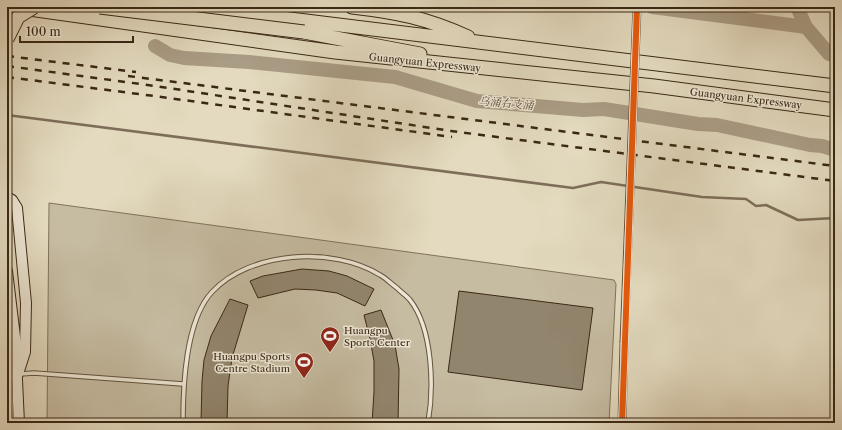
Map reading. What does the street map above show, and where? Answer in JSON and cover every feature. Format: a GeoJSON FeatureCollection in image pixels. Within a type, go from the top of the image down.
{"type":"FeatureCollection","features":[{"type":"Feature","properties":{"kind":"highway","name":"Guangyuan Expressway"},"geometry":{"type":"LineString","coordinates":[[15,7],[335,52],[654,86],[835,110]]}},
{"type":"Feature","properties":{"kind":"highway"},"geometry":{"type":"LineString","coordinates":[[7,38],[15,21],[23,13],[34,7]]}},
{"type":"Feature","properties":{"kind":"highway"},"geometry":{"type":"LineString","coordinates":[[100,7],[304,32],[368,43],[494,69]]}},
{"type":"Feature","properties":{"kind":"highway"},"geometry":{"type":"LineString","coordinates":[[118,22],[140,19],[159,13],[165,7]]}},
{"type":"Feature","properties":{"kind":"highway"},"geometry":{"type":"LineString","coordinates":[[193,7],[835,86]]}},
{"type":"Feature","properties":{"kind":"highway"},"geometry":{"type":"LineString","coordinates":[[242,7],[271,17]]}},
{"type":"Feature","properties":{"kind":"highway"},"geometry":{"type":"LineString","coordinates":[[352,7],[398,13],[419,18],[444,26],[478,42]]}},
{"type":"Feature","properties":{"kind":"main road"},"geometry":{"type":"LineString","coordinates":[[7,197],[12,200],[17,208],[26,303],[25,352],[18,374]]}},
{"type":"Feature","properties":{"kind":"main road"},"geometry":{"type":"LineString","coordinates":[[7,270],[14,318],[18,374],[19,423]]}},
{"type":"Feature","properties":{"kind":"main road"},"geometry":{"type":"LineString","coordinates":[[7,383],[8,423]]}},
{"type":"Feature","properties":{"kind":"street"},"geometry":{"type":"LineString","coordinates":[[622,423],[637,7]]}},
{"type":"Feature","properties":{"kind":"lane"},"geometry":{"type":"LineString","coordinates":[[183,423],[183,384],[189,345],[197,320],[211,293],[227,280],[251,265],[281,257],[318,257],[352,263],[380,275],[410,300],[424,324],[428,354],[431,404],[428,423]]}},
{"type":"Feature","properties":{"kind":"lane"},"geometry":{"type":"LineString","coordinates":[[18,374],[34,373],[183,384]]}},
{"type":"Feature","properties":{"kind":"shaded area","name":"Huangpu Sports Center"},"geometry":{"type":"Polygon","coordinates":[[[49,203],[614,280],[616,284],[609,423],[47,423],[49,203]]]}},
{"type":"Feature","properties":{"kind":"building"},"geometry":{"type":"Polygon","coordinates":[[[302,269],[329,271],[347,276],[374,289],[365,306],[337,293],[316,290],[295,289],[258,298],[250,281],[263,276],[302,269]]]}},
{"type":"Feature","properties":{"kind":"building"},"geometry":{"type":"Polygon","coordinates":[[[459,291],[593,308],[582,390],[448,372],[459,291]]]}},
{"type":"Feature","properties":{"kind":"building"},"geometry":{"type":"Polygon","coordinates":[[[230,299],[248,305],[232,358],[228,386],[227,423],[201,423],[204,360],[211,336],[230,299]]]}},
{"type":"Feature","properties":{"kind":"building"},"geometry":{"type":"Polygon","coordinates":[[[381,310],[395,345],[399,369],[398,423],[372,423],[374,361],[364,315],[381,310]]]}},
{"type":"Feature","properties":{"kind":"waterway","name":"乌涌右支涌"},"geometry":{"type":"LineString","coordinates":[[652,7],[806,27]]}},
{"type":"Feature","properties":{"kind":"waterway"},"geometry":{"type":"LineString","coordinates":[[797,7],[806,27],[829,54]]}},
{"type":"Feature","properties":{"kind":"waterway","name":"乌涌右支涌"},"geometry":{"type":"LineString","coordinates":[[155,46],[170,55],[184,58],[249,62],[395,77],[477,101],[583,110],[604,109],[698,124],[717,125],[810,145],[822,146],[835,150]]}},
{"type":"Feature","properties":{"kind":"waterway"},"geometry":{"type":"LineString","coordinates":[[7,115],[573,188],[601,182],[702,197],[746,199],[756,206],[766,205],[798,220],[835,218]]}},
{"type":"Feature","properties":{"kind":"railway"},"geometry":{"type":"LineString","coordinates":[[7,56],[136,72]]}},
{"type":"Feature","properties":{"kind":"railway"},"geometry":{"type":"LineString","coordinates":[[7,66],[155,86],[451,131],[835,181]]}},
{"type":"Feature","properties":{"kind":"railway"},"geometry":{"type":"LineString","coordinates":[[128,76],[835,166]]}},
{"type":"Feature","properties":{"kind":"railway"},"geometry":{"type":"LineString","coordinates":[[7,77],[452,137]]}},
{"type":"Feature","properties":{"kind":"cycle path"},"geometry":{"type":"LineString","coordinates":[[622,423],[637,7]]}},
{"type":"Feature","properties":{"kind":"place","name":"Huangpu Sports Center"},"geometry":{"type":"Point","coordinates":[330,353]}},
{"type":"Feature","properties":{"kind":"place","name":"Huangpu Sports Centre Stadium"},"geometry":{"type":"Point","coordinates":[304,379]}}]}
